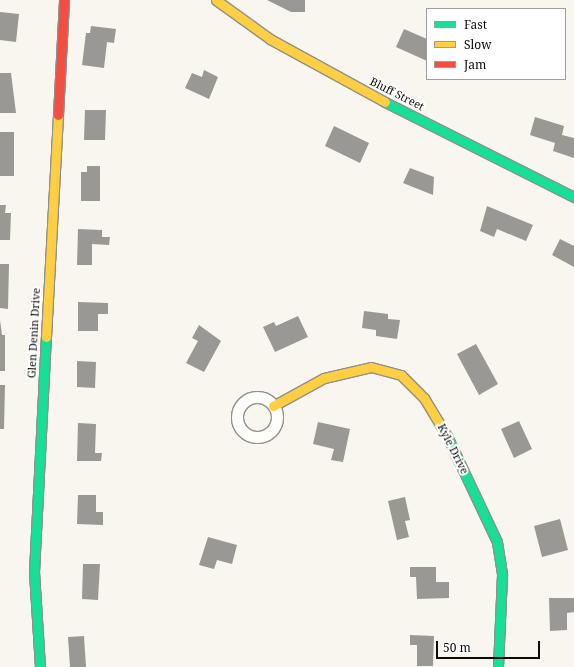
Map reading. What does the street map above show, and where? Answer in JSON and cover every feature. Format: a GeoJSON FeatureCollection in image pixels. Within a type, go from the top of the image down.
{"type":"FeatureCollection","features":[{"type":"Feature","properties":{"kind":"street","name":"Glen Denin Drive"},"geometry":{"type":"LineString","coordinates":[[40,667],[34,572],[64,0]]}},
{"type":"Feature","properties":{"kind":"street","name":"Bluff Street"},"geometry":{"type":"LineString","coordinates":[[216,0],[270,39],[326,72],[574,196]]}},
{"type":"Feature","properties":{"kind":"street","name":"Kyle Drive"},"geometry":{"type":"LineString","coordinates":[[273,406],[324,378],[371,367],[401,375],[424,398],[442,425],[496,542],[502,580],[498,667]]}},
{"type":"Feature","properties":{"kind":"building"},"geometry":{"type":"Polygon","coordinates":[[[267,0],[305,0],[305,12],[291,12],[267,0]]]}},
{"type":"Feature","properties":{"kind":"building"},"geometry":{"type":"Polygon","coordinates":[[[0,12],[19,14],[16,42],[0,40],[0,12]]]}},
{"type":"Feature","properties":{"kind":"building"},"geometry":{"type":"Polygon","coordinates":[[[91,26],[116,29],[114,43],[107,42],[104,68],[82,65],[86,33],[90,33],[91,26]]]}},
{"type":"Feature","properties":{"kind":"building"},"geometry":{"type":"Polygon","coordinates":[[[404,29],[426,39],[426,61],[396,47],[404,29]]]}},
{"type":"Feature","properties":{"kind":"building"},"geometry":{"type":"Polygon","coordinates":[[[204,70],[218,77],[209,99],[185,88],[192,73],[202,77],[204,70]]]}},
{"type":"Feature","properties":{"kind":"building"},"geometry":{"type":"Polygon","coordinates":[[[0,73],[11,73],[16,113],[0,113],[0,73]]]}},
{"type":"Feature","properties":{"kind":"building"},"geometry":{"type":"Polygon","coordinates":[[[85,110],[106,110],[105,140],[84,140],[85,110]]]}},
{"type":"Feature","properties":{"kind":"building"},"geometry":{"type":"Polygon","coordinates":[[[535,117],[564,126],[562,135],[574,138],[574,158],[553,151],[555,143],[530,135],[535,117]]]}},
{"type":"Feature","properties":{"kind":"building"},"geometry":{"type":"Polygon","coordinates":[[[334,126],[369,143],[360,163],[325,146],[334,126]]]}},
{"type":"Feature","properties":{"kind":"building"},"geometry":{"type":"Polygon","coordinates":[[[0,132],[14,132],[14,176],[0,176],[0,132]]]}},
{"type":"Feature","properties":{"kind":"building"},"geometry":{"type":"Polygon","coordinates":[[[87,166],[100,166],[100,201],[81,201],[81,172],[87,172],[87,166]]]}},
{"type":"Feature","properties":{"kind":"building"},"geometry":{"type":"Polygon","coordinates":[[[410,168],[434,177],[433,195],[403,183],[410,168]]]}},
{"type":"Feature","properties":{"kind":"building"},"geometry":{"type":"Polygon","coordinates":[[[0,205],[6,205],[5,213],[11,213],[10,240],[0,240],[0,205]]]}},
{"type":"Feature","properties":{"kind":"building"},"geometry":{"type":"Polygon","coordinates":[[[487,206],[533,225],[526,241],[497,229],[494,237],[480,231],[487,206]]]}},
{"type":"Feature","properties":{"kind":"building"},"geometry":{"type":"Polygon","coordinates":[[[78,229],[102,230],[102,237],[110,237],[109,245],[92,244],[92,265],[77,265],[78,229]]]}},
{"type":"Feature","properties":{"kind":"building"},"geometry":{"type":"Polygon","coordinates":[[[560,239],[574,246],[574,267],[552,255],[560,239]]]}},
{"type":"Feature","properties":{"kind":"building"},"geometry":{"type":"Polygon","coordinates":[[[0,264],[9,264],[8,309],[0,308],[0,264]]]}},
{"type":"Feature","properties":{"kind":"building"},"geometry":{"type":"Polygon","coordinates":[[[78,302],[108,303],[108,314],[98,314],[98,331],[78,331],[78,302]]]}},
{"type":"Feature","properties":{"kind":"building"},"geometry":{"type":"Polygon","coordinates":[[[364,311],[388,314],[388,319],[400,320],[397,339],[376,336],[376,330],[362,328],[364,311]]]}},
{"type":"Feature","properties":{"kind":"building"},"geometry":{"type":"Polygon","coordinates":[[[298,316],[308,337],[275,352],[263,327],[274,322],[276,326],[298,316]]]}},
{"type":"Feature","properties":{"kind":"building"},"geometry":{"type":"Polygon","coordinates":[[[0,320],[2,335],[5,335],[5,371],[0,371],[0,320]]]}},
{"type":"Feature","properties":{"kind":"building"},"geometry":{"type":"Polygon","coordinates":[[[199,325],[221,341],[204,372],[186,363],[198,341],[192,338],[199,325]]]}},
{"type":"Feature","properties":{"kind":"building"},"geometry":{"type":"Polygon","coordinates":[[[476,344],[498,384],[479,395],[457,354],[476,344]]]}},
{"type":"Feature","properties":{"kind":"building"},"geometry":{"type":"Polygon","coordinates":[[[77,361],[96,362],[95,388],[77,387],[77,361]]]}},
{"type":"Feature","properties":{"kind":"building"},"geometry":{"type":"Polygon","coordinates":[[[0,385],[5,385],[4,429],[0,429],[0,385]]]}},
{"type":"Feature","properties":{"kind":"building"},"geometry":{"type":"Polygon","coordinates":[[[519,421],[532,449],[514,458],[501,429],[519,421]]]}},
{"type":"Feature","properties":{"kind":"building"},"geometry":{"type":"Polygon","coordinates":[[[318,422],[350,429],[343,462],[331,460],[334,449],[313,444],[318,422]]]}},
{"type":"Feature","properties":{"kind":"building"},"geometry":{"type":"Polygon","coordinates":[[[78,423],[96,424],[95,453],[102,453],[101,461],[77,461],[78,423]]]}},
{"type":"Feature","properties":{"kind":"building"},"geometry":{"type":"Polygon","coordinates":[[[78,495],[96,495],[96,512],[103,512],[103,525],[77,524],[78,495]]]}},
{"type":"Feature","properties":{"kind":"building"},"geometry":{"type":"Polygon","coordinates":[[[405,497],[410,520],[405,521],[409,537],[397,540],[388,501],[405,497]]]}},
{"type":"Feature","properties":{"kind":"building"},"geometry":{"type":"Polygon","coordinates":[[[560,519],[568,550],[542,557],[534,526],[560,519]]]}},
{"type":"Feature","properties":{"kind":"building"},"geometry":{"type":"Polygon","coordinates":[[[208,537],[237,545],[232,564],[217,560],[214,569],[199,565],[208,537]]]}},
{"type":"Feature","properties":{"kind":"building"},"geometry":{"type":"Polygon","coordinates":[[[83,564],[100,564],[98,600],[82,599],[83,564]]]}},
{"type":"Feature","properties":{"kind":"building"},"geometry":{"type":"Polygon","coordinates":[[[410,567],[436,567],[436,582],[449,582],[449,598],[417,599],[416,577],[410,577],[410,567]]]}},
{"type":"Feature","properties":{"kind":"building"},"geometry":{"type":"Polygon","coordinates":[[[549,598],[574,598],[574,612],[567,613],[567,630],[550,631],[549,598]]]}},
{"type":"Feature","properties":{"kind":"building"},"geometry":{"type":"Polygon","coordinates":[[[410,635],[434,636],[433,666],[417,666],[417,645],[410,645],[410,635]]]}},
{"type":"Feature","properties":{"kind":"building"},"geometry":{"type":"Polygon","coordinates":[[[84,636],[86,667],[70,667],[68,637],[84,636]]]}},
{"type":"Feature","properties":{"kind":"traffic: fast"},"geometry":{"type":"LineString","coordinates":[[385,102],[574,197]]}},
{"type":"Feature","properties":{"kind":"traffic: fast"},"geometry":{"type":"LineString","coordinates":[[40,667],[34,572],[46,337]]}},
{"type":"Feature","properties":{"kind":"traffic: fast"},"geometry":{"type":"LineString","coordinates":[[447,436],[497,542],[502,575],[498,667]]}},
{"type":"Feature","properties":{"kind":"traffic: slow"},"geometry":{"type":"LineString","coordinates":[[216,0],[270,39],[385,102]]}},
{"type":"Feature","properties":{"kind":"traffic: slow"},"geometry":{"type":"LineString","coordinates":[[46,337],[58,115]]}},
{"type":"Feature","properties":{"kind":"traffic: slow"},"geometry":{"type":"LineString","coordinates":[[273,406],[324,378],[371,367],[401,375],[424,398],[447,436]]}},
{"type":"Feature","properties":{"kind":"traffic: jam"},"geometry":{"type":"LineString","coordinates":[[58,115],[64,0]]}}]}
